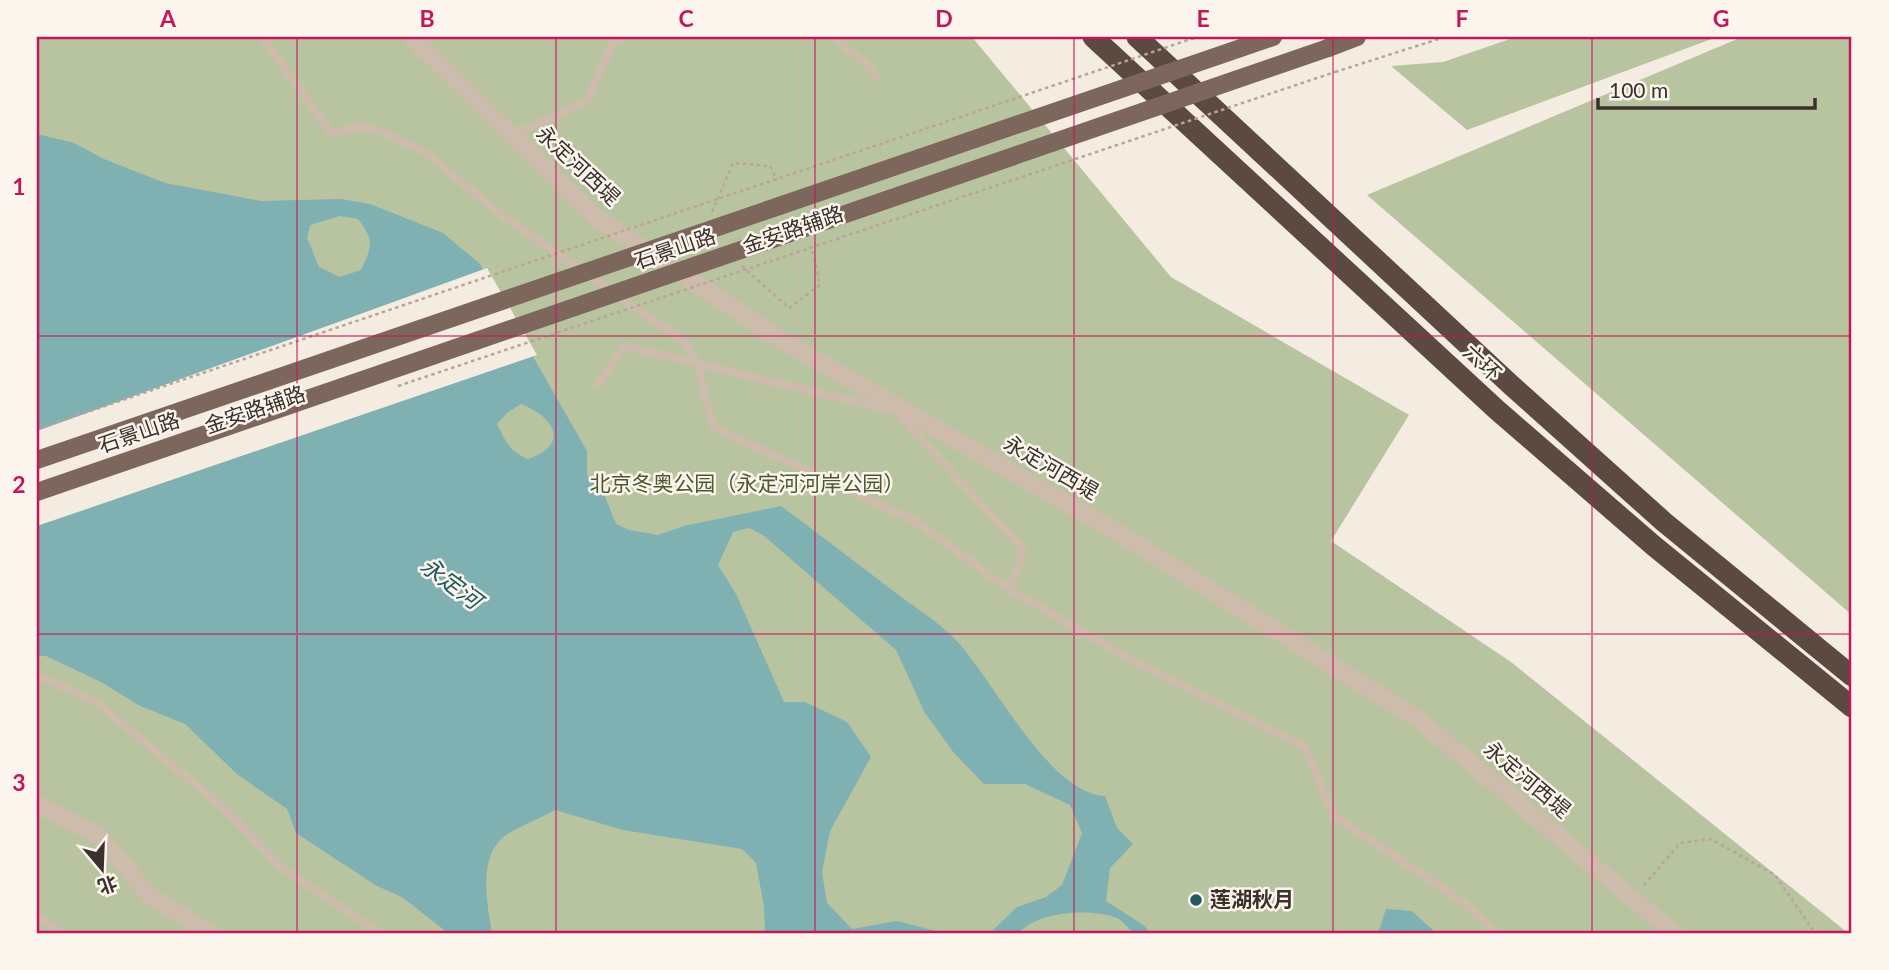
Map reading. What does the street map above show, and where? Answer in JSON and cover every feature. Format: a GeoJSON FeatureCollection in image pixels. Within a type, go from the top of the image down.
{"type":"FeatureCollection","features":[{"type":"Feature","properties":{"kind":"highway","name":"六环"},"geometry":{"type":"LineString","coordinates":[[1093,37],[1497,411],[1654,546],[1852,707]]}},
{"type":"Feature","properties":{"kind":"highway","name":"六环"},"geometry":{"type":"LineString","coordinates":[[1137,37],[1501,375],[1664,522],[1852,676]]}},
{"type":"Feature","properties":{"kind":"main road","name":"石景山路"},"geometry":{"type":"LineString","coordinates":[[37,492],[1357,37]]}},
{"type":"Feature","properties":{"kind":"main road","name":"石景山路"},"geometry":{"type":"LineString","coordinates":[[37,460],[1265,38]]}},
{"type":"Feature","properties":{"kind":"street","name":"永定河西堤"},"geometry":{"type":"LineString","coordinates":[[412,37],[594,216],[786,343],[896,409],[1117,532],[1418,719],[1674,933]]}},
{"type":"Feature","properties":{"kind":"street"},"geometry":{"type":"LineString","coordinates":[[37,804],[99,836],[150,896],[209,933]]}},
{"type":"Feature","properties":{"kind":"lane"},"geometry":{"type":"LineString","coordinates":[[262,37],[332,134],[360,126],[383,132],[426,153],[500,214],[685,342],[697,363],[713,428],[915,521],[1009,589],[1133,661],[1306,747],[1333,815],[1461,900],[1496,933]]}},
{"type":"Feature","properties":{"kind":"lane"},"geometry":{"type":"LineString","coordinates":[[512,135],[586,102],[614,41],[627,37]]}},
{"type":"Feature","properties":{"kind":"lane"},"geometry":{"type":"LineString","coordinates":[[834,37],[876,76]]}},
{"type":"Feature","properties":{"kind":"lane"},"geometry":{"type":"LineString","coordinates":[[598,384],[624,346],[896,409],[1022,548],[1020,562],[1009,589]]}},
{"type":"Feature","properties":{"kind":"lane"},"geometry":{"type":"LineString","coordinates":[[37,675],[97,703],[224,808],[282,868],[380,933]]}},
{"type":"Feature","properties":{"kind":"lane"},"geometry":{"type":"LineString","coordinates":[[37,916],[62,933]]}},
{"type":"Feature","properties":{"kind":"path"},"geometry":{"type":"LineString","coordinates":[[37,429],[1197,37]]}},
{"type":"Feature","properties":{"kind":"path","name":"金安路辅路"},"geometry":{"type":"LineString","coordinates":[[393,388],[1444,37]]}},
{"type":"Feature","properties":{"kind":"path"},"geometry":{"type":"LineString","coordinates":[[710,218],[733,163],[770,166],[777,180]]}},
{"type":"Feature","properties":{"kind":"path"},"geometry":{"type":"LineString","coordinates":[[738,262],[789,308],[820,285],[812,248]]}},
{"type":"Feature","properties":{"kind":"path"},"geometry":{"type":"LineString","coordinates":[[1633,898],[1679,843],[1711,839],[1775,875],[1815,933]]}},
{"type":"Feature","properties":{"kind":"green space","name":"北京冬奥公园（永定河河岸公园）"},"geometry":{"type":"Polygon","coordinates":[[[37,37],[972,37],[1171,277],[1409,415],[1331,541],[1511,662],[1848,933],[37,933],[37,37]]]}},
{"type":"Feature","properties":{"kind":"green space"},"geometry":{"type":"Polygon","coordinates":[[[1516,37],[1717,37],[1467,130],[1391,66],[1443,62],[1516,37]]]}},
{"type":"Feature","properties":{"kind":"green space"},"geometry":{"type":"Polygon","coordinates":[[[1742,37],[1852,37],[1852,615],[1367,195],[1742,37]]]}},
{"type":"Feature","properties":{"kind":"water","name":"永定河"},"geometry":{"type":"Polygon","coordinates":[[[37,134],[74,143],[104,159],[165,183],[261,201],[341,199],[370,204],[443,233],[480,264],[587,451],[587,475],[604,494],[616,524],[629,530],[658,535],[684,526],[781,506],[931,618],[967,653],[1041,754],[1062,775],[1083,790],[1105,796],[1117,828],[1133,844],[1110,868],[1106,901],[1145,926],[1150,933],[1133,933],[1117,918],[1079,913],[1039,920],[1019,933],[990,933],[1017,907],[1046,897],[1062,885],[1082,833],[1070,805],[1025,784],[984,784],[954,753],[925,713],[896,650],[763,535],[749,528],[733,532],[718,565],[736,594],[784,702],[805,702],[847,722],[871,757],[830,831],[822,872],[827,903],[852,929],[897,921],[944,933],[765,933],[764,906],[756,863],[742,849],[623,830],[555,810],[506,835],[491,855],[486,881],[492,933],[448,933],[402,897],[377,886],[296,833],[287,809],[237,774],[185,724],[138,705],[103,683],[46,656],[37,656],[37,134]],[[340,216],[310,225],[307,238],[319,267],[340,277],[361,270],[370,244],[358,219],[340,216]],[[521,404],[497,424],[509,445],[528,459],[550,446],[553,431],[542,416],[521,404]]]}},
{"type":"Feature","properties":{"kind":"water"},"geometry":{"type":"Polygon","coordinates":[[[1386,909],[1412,911],[1436,933],[1378,933],[1386,909]]]}},
{"type":"Feature","properties":{"kind":"pier"},"geometry":{"type":"Polygon","coordinates":[[[487,268],[537,355],[37,526],[37,431],[487,268]]]}},
{"type":"Feature","properties":{"kind":"place","name":"莲湖秋月"},"geometry":{"type":"Point","coordinates":[1196,900]}}]}
